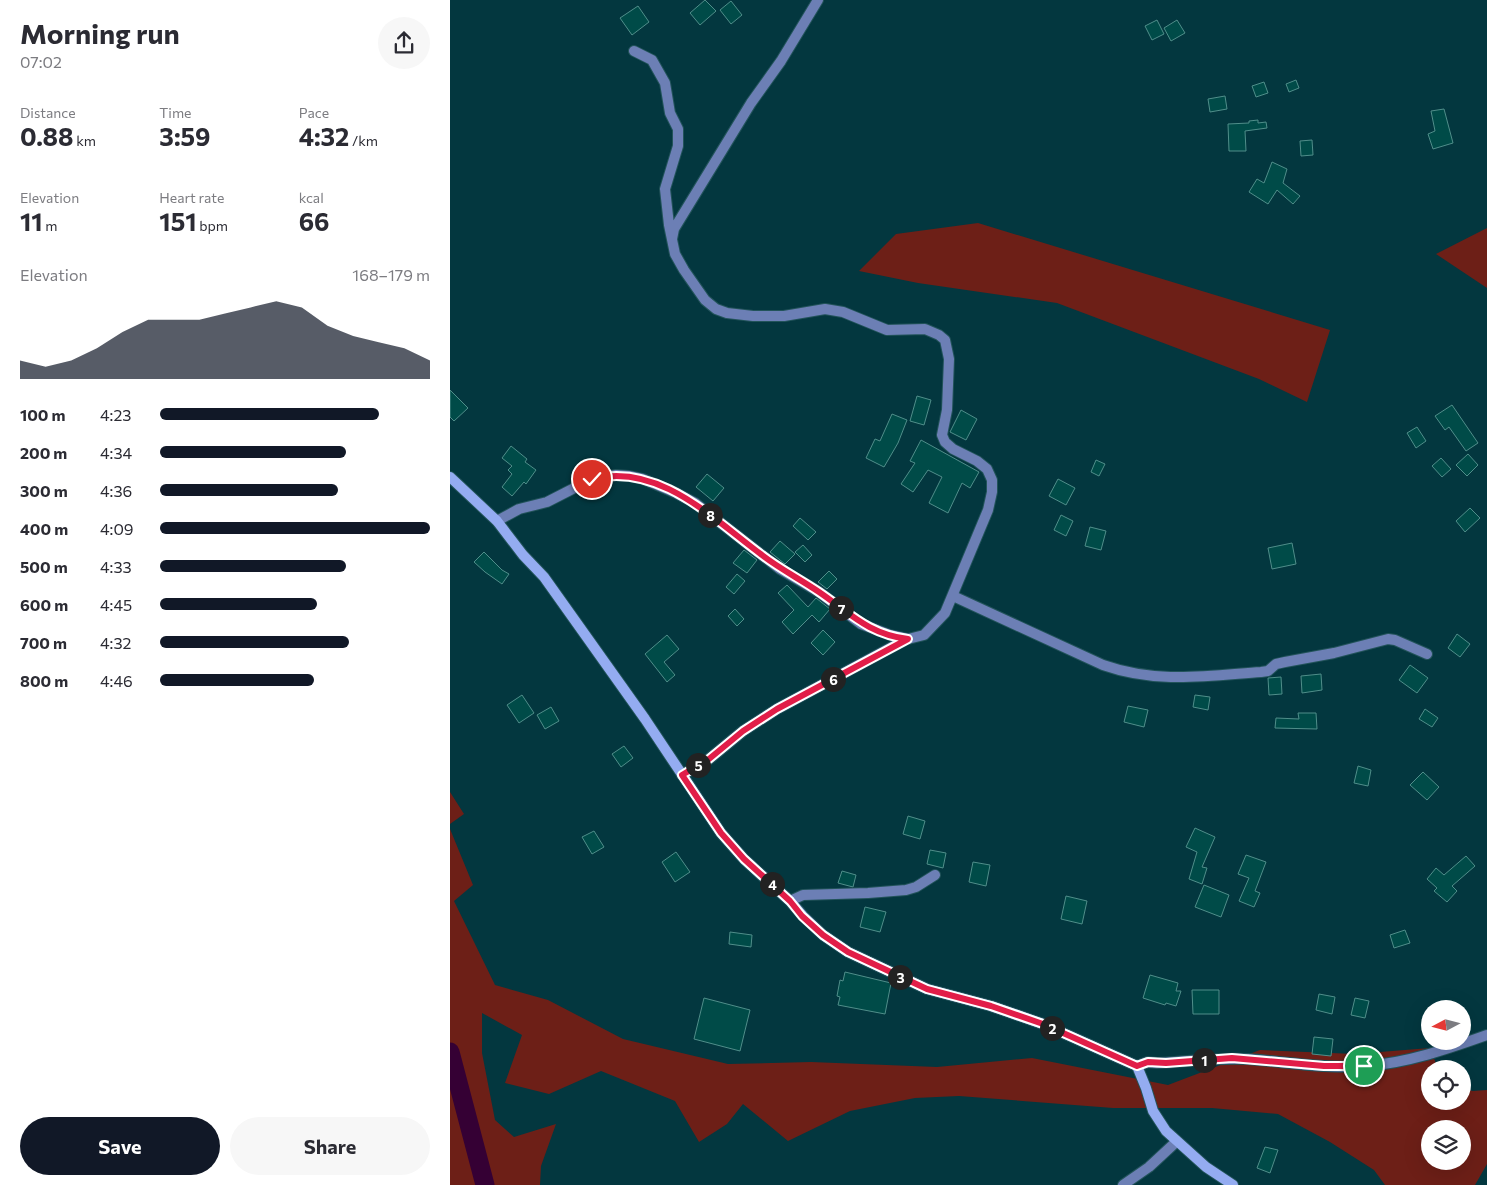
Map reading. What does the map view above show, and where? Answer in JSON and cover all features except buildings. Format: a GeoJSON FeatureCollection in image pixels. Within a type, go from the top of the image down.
{"type":"FeatureCollection","features":[{"type":"Feature","properties":{"kind":"street"},"geometry":{"type":"LineString","coordinates":[[672,240],[674,229],[751,103],[781,61],[818,0]]}},
{"type":"Feature","properties":{"kind":"street"},"geometry":{"type":"LineString","coordinates":[[634,51],[652,60],[665,83],[670,114],[678,129],[678,146],[665,189],[672,240],[675,254],[705,300],[721,312],[753,316],[784,316],[825,309],[843,312],[887,330],[926,329],[933,331],[944,340],[949,359],[948,410],[942,435],[945,442],[953,449],[977,461],[987,469],[992,480],[992,492],[988,510],[953,596],[945,613],[930,630],[924,635],[908,639],[777,709],[743,731],[709,759],[682,775]]}},
{"type":"Feature","properties":{"kind":"street"},"geometry":{"type":"LineString","coordinates":[[497,521],[519,509],[547,502],[592,479],[616,475],[643,479],[695,503],[780,569],[819,592],[861,624],[890,635],[908,639]]}},
{"type":"Feature","properties":{"kind":"street"},"geometry":{"type":"LineString","coordinates":[[450,477],[497,521],[523,555],[544,577],[645,719],[721,833],[744,859],[790,901],[802,916],[823,935],[848,952],[927,989],[991,1006],[1043,1024],[1137,1066],[1153,1111],[1166,1131],[1206,1167],[1233,1185]]}},
{"type":"Feature","properties":{"kind":"street"},"geometry":{"type":"LineString","coordinates":[[953,596],[1103,665],[1120,671],[1161,678],[1268,671],[1276,664],[1334,653],[1388,639],[1400,642],[1427,654]]}},
{"type":"Feature","properties":{"kind":"street"},"geometry":{"type":"LineString","coordinates":[[790,901],[802,895],[906,890],[916,887],[935,875]]}},
{"type":"Feature","properties":{"kind":"street"},"geometry":{"type":"LineString","coordinates":[[1137,1066],[1148,1062],[1166,1063],[1232,1058],[1324,1066],[1380,1065],[1437,1052],[1487,1035]]}},
{"type":"Feature","properties":{"kind":"street"},"geometry":{"type":"LineString","coordinates":[[1123,1185],[1149,1167],[1176,1142]]}},
{"type":"Feature","properties":{"kind":"shaded area"},"geometry":{"type":"Polygon","coordinates":[[[978,223],[1330,330],[1307,402],[1259,379],[1057,303],[918,283],[859,271],[896,234],[978,223]]]}},
{"type":"Feature","properties":{"kind":"shaded area"},"geometry":{"type":"Polygon","coordinates":[[[1487,228],[1487,288],[1436,254],[1487,228]]]}},
{"type":"Feature","properties":{"kind":"shaded area"},"geometry":{"type":"Polygon","coordinates":[[[450,792],[464,814],[450,824],[450,792]]]}},
{"type":"Feature","properties":{"kind":"shaded area"},"geometry":{"type":"Polygon","coordinates":[[[450,829],[473,885],[454,901],[495,985],[548,1000],[623,1039],[728,1064],[811,1062],[937,1067],[1032,1058],[1168,1085],[1260,1050],[1355,1054],[1421,1049],[1431,1050],[1435,1060],[1421,1060],[1421,1110],[1471,1110],[1471,1091],[1487,1090],[1487,1164],[1475,1185],[1385,1185],[1374,1170],[1330,1142],[1278,1114],[1212,1108],[1113,1108],[959,1096],[915,1098],[850,1111],[788,1141],[743,1104],[727,1124],[699,1142],[675,1101],[601,1071],[549,1094],[505,1083],[522,1035],[482,1013],[482,1053],[495,1120],[514,1137],[556,1124],[541,1166],[540,1185],[450,1185],[450,829]]]}},
{"type":"Feature","properties":{"kind":"waterway"},"geometry":{"type":"LineString","coordinates":[[450,1052],[485,1185]]}},
{"type":"Feature","properties":{"kind":"route"},"geometry":{"type":"LineString","coordinates":[[592,479],[603,476],[629,476],[643,479],[676,493],[695,503],[780,569],[819,592],[861,624],[899,638],[908,639],[777,709],[743,731],[709,759],[682,775],[721,833],[744,859],[790,901],[802,916],[823,935],[848,952],[927,989],[991,1006],[1043,1024],[1137,1066],[1148,1062],[1166,1063],[1232,1058],[1324,1066],[1364,1066]]}}]}
